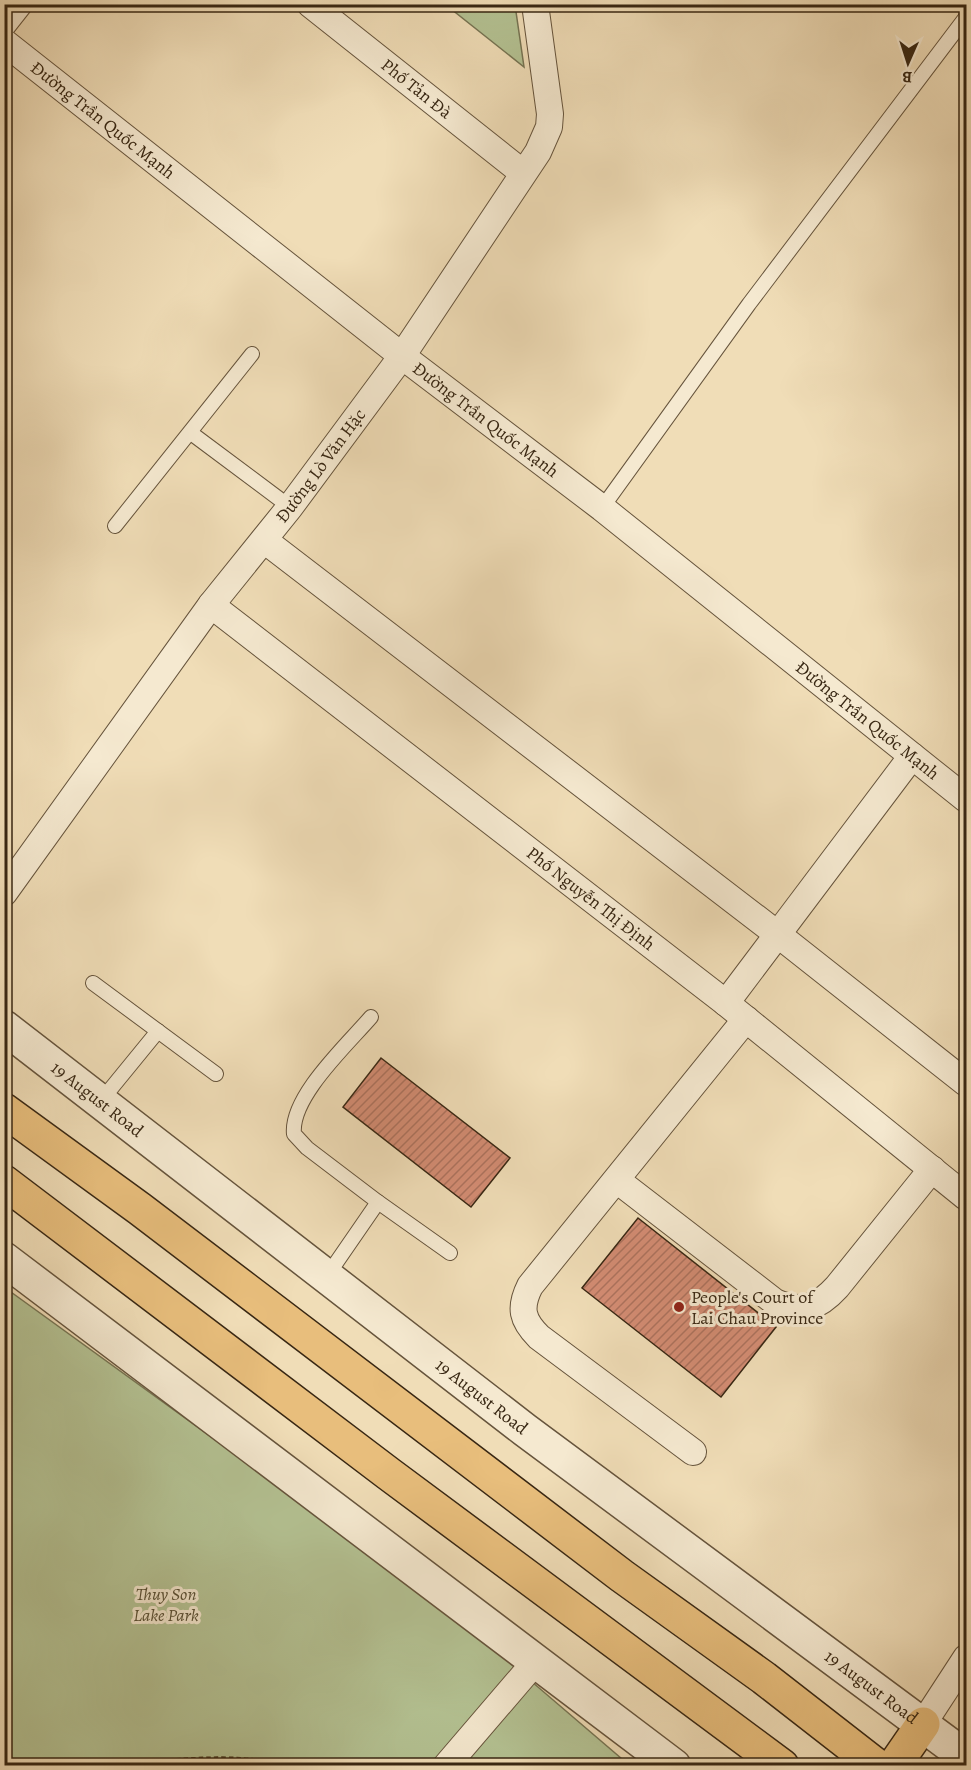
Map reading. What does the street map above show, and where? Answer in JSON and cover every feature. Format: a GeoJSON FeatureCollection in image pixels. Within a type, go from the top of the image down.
{"type":"FeatureCollection","features":[{"type":"Feature","properties":{"kind":"highway"},"geometry":{"type":"LineString","coordinates":[[4,1110],[140,1209],[622,1576],[764,1678],[877,1766]]}},
{"type":"Feature","properties":{"kind":"highway"},"geometry":{"type":"LineString","coordinates":[[4,1182],[398,1481],[782,1766]]}},
{"type":"Feature","properties":{"kind":"highway"},"geometry":{"type":"LineString","coordinates":[[894,1766],[923,1724]]}},
{"type":"Feature","properties":{"kind":"street"},"geometry":{"type":"LineString","coordinates":[[4,22],[19,4]]}},
{"type":"Feature","properties":{"kind":"street","name":"Phố Tản Đà"},"geometry":{"type":"LineString","coordinates":[[310,4],[523,173]]}},
{"type":"Feature","properties":{"kind":"street","name":"Đường Lò Văn Hặc"},"geometry":{"type":"LineString","coordinates":[[4,893],[211,605],[290,507],[402,356],[545,139],[549,127],[548,93],[535,4]]}},
{"type":"Feature","properties":{"kind":"street","name":"Đường Trần Quốc Mạnh"},"geometry":{"type":"LineString","coordinates":[[4,42],[402,356],[602,508],[966,799]]}},
{"type":"Feature","properties":{"kind":"street"},"geometry":{"type":"LineString","coordinates":[[264,540],[776,933],[966,1083]]}},
{"type":"Feature","properties":{"kind":"street","name":"Phố Nguyễn Thị Định"},"geometry":{"type":"LineString","coordinates":[[211,605],[726,1003],[966,1197]]}},
{"type":"Feature","properties":{"kind":"street"},"geometry":{"type":"LineString","coordinates":[[726,1003],[776,933],[912,756]]}},
{"type":"Feature","properties":{"kind":"street"},"geometry":{"type":"LineString","coordinates":[[693,1452],[539,1337],[524,1318],[524,1298],[530,1286],[618,1181],[746,1019]]}},
{"type":"Feature","properties":{"kind":"street","name":"19 August Road"},"geometry":{"type":"LineString","coordinates":[[4,1027],[525,1430],[966,1757]]}},
{"type":"Feature","properties":{"kind":"street"},"geometry":{"type":"LineString","coordinates":[[618,1181],[775,1302],[793,1308],[808,1309],[820,1304],[837,1287],[932,1169]]}},
{"type":"Feature","properties":{"kind":"street"},"geometry":{"type":"LineString","coordinates":[[4,1259],[674,1766]]}},
{"type":"Feature","properties":{"kind":"street"},"geometry":{"type":"LineString","coordinates":[[923,1724],[966,1658]]}},
{"type":"Feature","properties":{"kind":"street"},"geometry":{"type":"LineString","coordinates":[[446,1766],[536,1661]]}},
{"type":"Feature","properties":{"kind":"lane"},"geometry":{"type":"LineString","coordinates":[[602,508],[749,304],[966,17]]}},
{"type":"Feature","properties":{"kind":"lane"},"geometry":{"type":"LineString","coordinates":[[115,526],[252,354]]}},
{"type":"Feature","properties":{"kind":"lane"},"geometry":{"type":"LineString","coordinates":[[191,433],[290,507]]}},
{"type":"Feature","properties":{"kind":"lane"},"geometry":{"type":"LineString","coordinates":[[93,983],[216,1074]]}},
{"type":"Feature","properties":{"kind":"lane"},"geometry":{"type":"LineString","coordinates":[[371,1017],[314,1084],[295,1114],[294,1134],[307,1148],[450,1253]]}},
{"type":"Feature","properties":{"kind":"lane"},"geometry":{"type":"LineString","coordinates":[[100,1102],[158,1031]]}},
{"type":"Feature","properties":{"kind":"lane"},"geometry":{"type":"LineString","coordinates":[[327,1276],[378,1202]]}},
{"type":"Feature","properties":{"kind":"path"},"geometry":{"type":"LineString","coordinates":[[109,1766],[195,1760],[266,1760],[280,1766]]}},
{"type":"Feature","properties":{"kind":"green space"},"geometry":{"type":"Polygon","coordinates":[[[446,5],[515,5],[524,67],[446,5]]]}},
{"type":"Feature","properties":{"kind":"green space","name":"Thuy Son Lake Park"},"geometry":{"type":"Polygon","coordinates":[[[4,1287],[434,1598],[629,1765],[5,1765],[4,1287]]]}},
{"type":"Feature","properties":{"kind":"building"},"geometry":{"type":"Polygon","coordinates":[[[381,1058],[510,1158],[471,1207],[343,1107],[381,1058]]]}},
{"type":"Feature","properties":{"kind":"building","name":"People's Court of Lai Chau Province"},"geometry":{"type":"Polygon","coordinates":[[[638,1218],[776,1327],[721,1397],[582,1288],[638,1218]]]}},
{"type":"Feature","properties":{"kind":"place","name":"People's Court of Lai Chau Province"},"geometry":{"type":"Point","coordinates":[679,1307]}}]}
